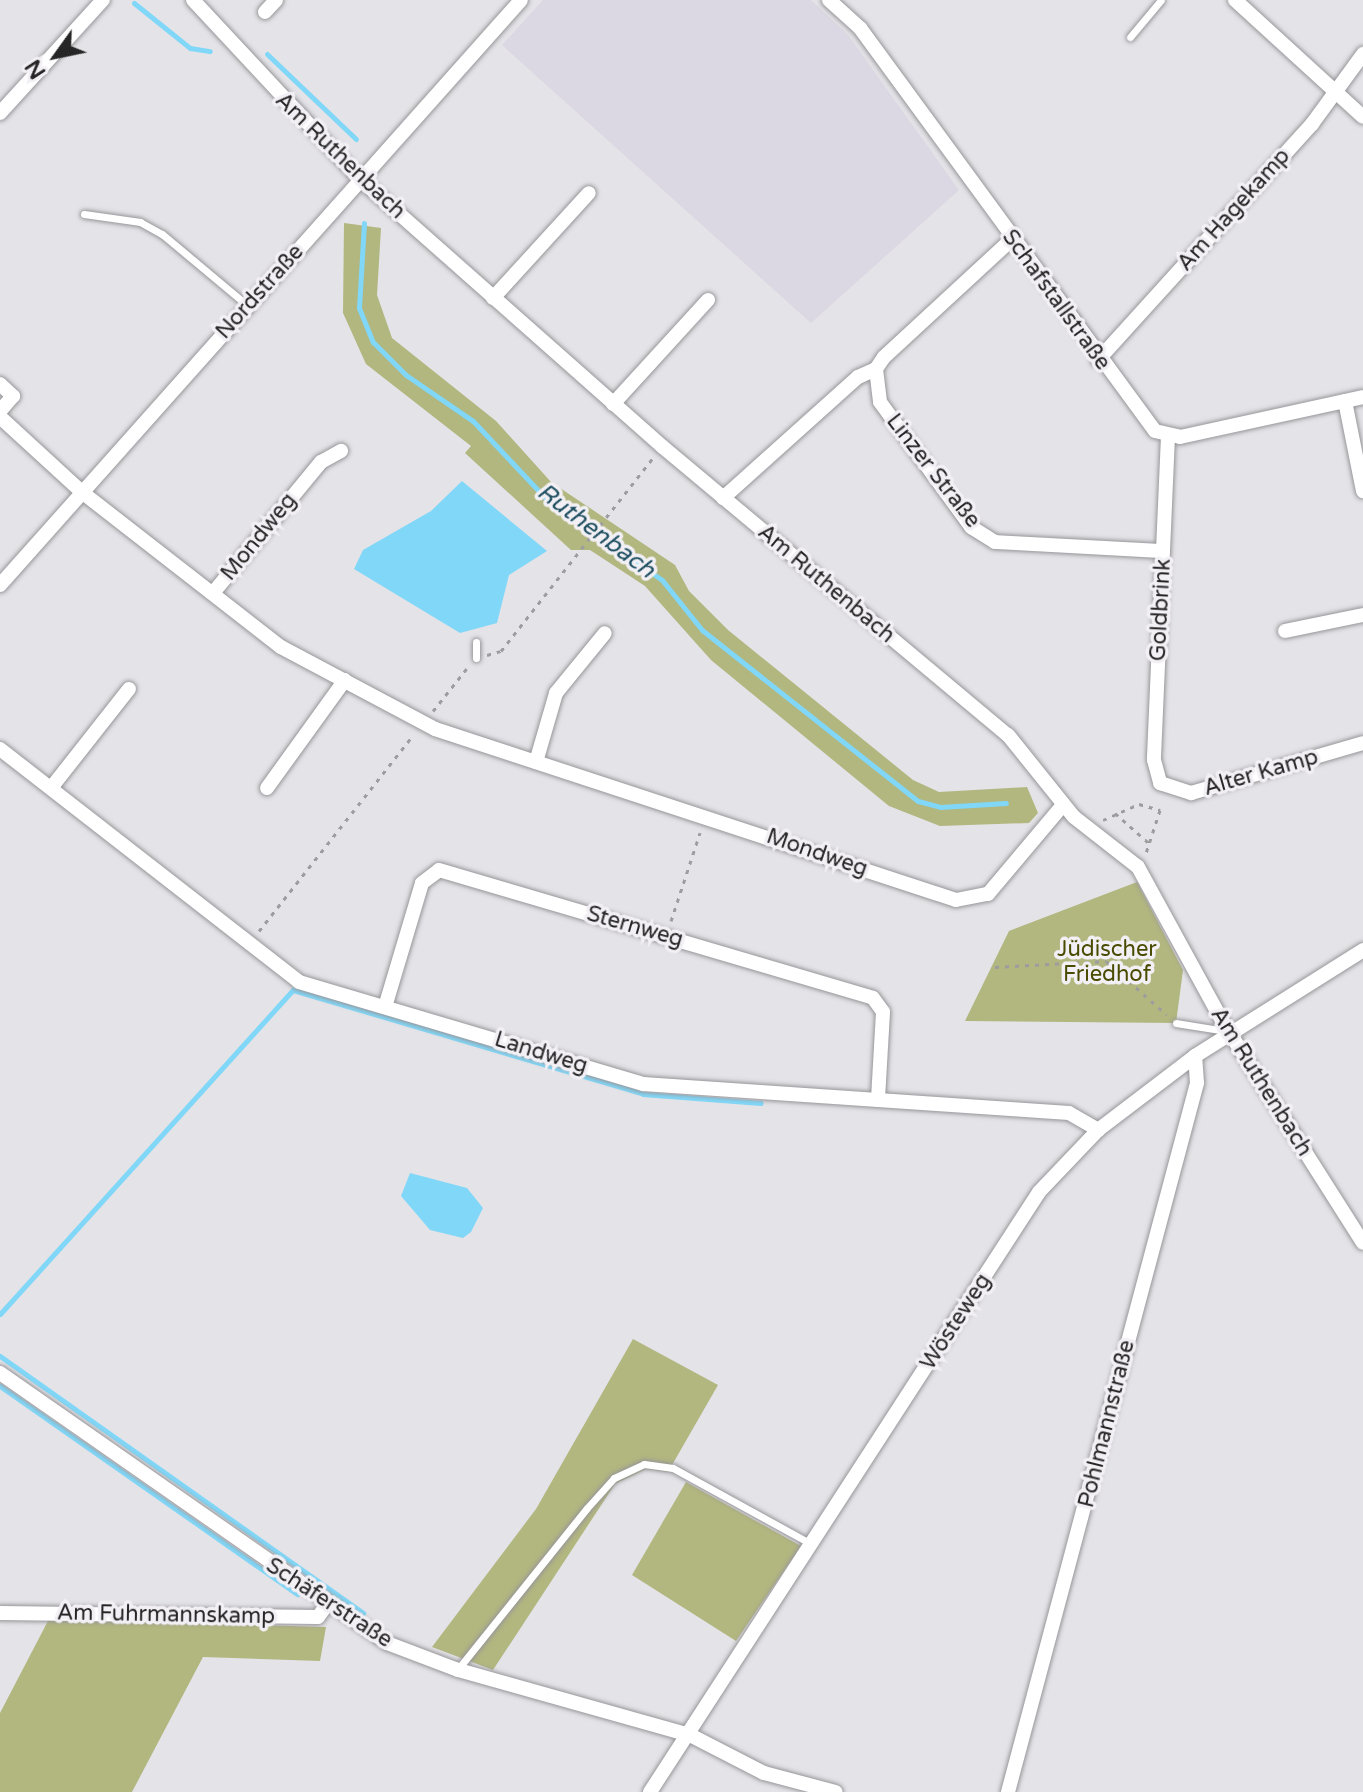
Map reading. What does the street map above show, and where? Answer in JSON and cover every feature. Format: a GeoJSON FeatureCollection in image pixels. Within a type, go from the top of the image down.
{"type":"FeatureCollection","features":[{"type":"Feature","properties":{"kind":"street"},"geometry":{"type":"LineString","coordinates":[[0,113],[103,0]]}},
{"type":"Feature","properties":{"kind":"street","name":"Am Ruthenbach"},"geometry":{"type":"LineString","coordinates":[[193,0],[361,180],[663,447],[1028,753],[1063,805],[1138,867],[1228,1031],[1363,1243]]}},
{"type":"Feature","properties":{"kind":"street"},"geometry":{"type":"LineString","coordinates":[[265,12],[276,0]]}},
{"type":"Feature","properties":{"kind":"street","name":"Nordstraße"},"geometry":{"type":"LineString","coordinates":[[0,585],[521,0]]}},
{"type":"Feature","properties":{"kind":"street","name":"Schafstallstraße"},"geometry":{"type":"LineString","coordinates":[[829,0],[860,28],[1098,360],[1155,431],[1168,436]]}},
{"type":"Feature","properties":{"kind":"street"},"geometry":{"type":"LineString","coordinates":[[1235,0],[1363,117]]}},
{"type":"Feature","properties":{"kind":"street","name":"Am Hagekamp"},"geometry":{"type":"LineString","coordinates":[[1098,360],[1337,94],[1363,54]]}},
{"type":"Feature","properties":{"kind":"street"},"geometry":{"type":"LineString","coordinates":[[493,298],[589,193]]}},
{"type":"Feature","properties":{"kind":"street"},"geometry":{"type":"LineString","coordinates":[[723,498],[858,377],[876,369],[1012,239]]}},
{"type":"Feature","properties":{"kind":"street"},"geometry":{"type":"LineString","coordinates":[[613,404],[708,300]]}},
{"type":"Feature","properties":{"kind":"street","name":"Linzer Straße"},"geometry":{"type":"LineString","coordinates":[[876,369],[880,402],[971,527],[995,542],[1163,551]]}},
{"type":"Feature","properties":{"kind":"street"},"geometry":{"type":"LineString","coordinates":[[0,384],[13,396],[0,411]]}},
{"type":"Feature","properties":{"kind":"street"},"geometry":{"type":"LineString","coordinates":[[1168,436],[1363,397]]}},
{"type":"Feature","properties":{"kind":"street"},"geometry":{"type":"LineString","coordinates":[[1345,401],[1363,491]]}},
{"type":"Feature","properties":{"kind":"street","name":"Mondweg"},"geometry":{"type":"LineString","coordinates":[[0,417],[83,493],[281,647],[424,722],[536,762],[974,901],[988,894],[1063,805]]}},
{"type":"Feature","properties":{"kind":"street","name":"Goldbrink"},"geometry":{"type":"LineString","coordinates":[[1160,783],[1154,760],[1168,436]]}},
{"type":"Feature","properties":{"kind":"street","name":"Mondweg"},"geometry":{"type":"LineString","coordinates":[[213,593],[321,462],[341,451]]}},
{"type":"Feature","properties":{"kind":"street"},"geometry":{"type":"LineString","coordinates":[[1285,631],[1363,615]]}},
{"type":"Feature","properties":{"kind":"street"},"geometry":{"type":"LineString","coordinates":[[536,762],[556,693],[605,633]]}},
{"type":"Feature","properties":{"kind":"street"},"geometry":{"type":"LineString","coordinates":[[267,788],[345,680]]}},
{"type":"Feature","properties":{"kind":"street"},"geometry":{"type":"LineString","coordinates":[[51,788],[129,689]]}},
{"type":"Feature","properties":{"kind":"street","name":"Alter Kamp"},"geometry":{"type":"LineString","coordinates":[[1160,783],[1191,793],[1363,743]]}},
{"type":"Feature","properties":{"kind":"street","name":"Landweg"},"geometry":{"type":"LineString","coordinates":[[0,749],[299,982],[643,1084],[1069,1113],[1098,1130]]}},
{"type":"Feature","properties":{"kind":"street","name":"Sternweg"},"geometry":{"type":"LineString","coordinates":[[385,1007],[422,883],[439,870],[873,998],[883,1012],[878,1100]]}},
{"type":"Feature","properties":{"kind":"street","name":"Wösteweg"},"geometry":{"type":"LineString","coordinates":[[650,1792],[690,1735],[1039,1192],[1098,1130],[1228,1031],[1363,950]]}},
{"type":"Feature","properties":{"kind":"street","name":"Pohlmannstraße"},"geometry":{"type":"LineString","coordinates":[[1008,1792],[1197,1083],[1195,1056]]}},
{"type":"Feature","properties":{"kind":"street","name":"Schäferstraße"},"geometry":{"type":"LineString","coordinates":[[0,1373],[326,1606],[387,1643],[458,1670],[690,1735],[764,1773],[836,1792]]}},
{"type":"Feature","properties":{"kind":"street","name":"Am Fuhrmannskamp"},"geometry":{"type":"LineString","coordinates":[[0,1613],[318,1617],[326,1606]]}},
{"type":"Feature","properties":{"kind":"lane"},"geometry":{"type":"LineString","coordinates":[[1130,37],[1161,0]]}},
{"type":"Feature","properties":{"kind":"lane"},"geometry":{"type":"LineString","coordinates":[[84,214],[140,222],[162,234],[248,306]]}},
{"type":"Feature","properties":{"kind":"lane"},"geometry":{"type":"LineString","coordinates":[[476,642],[476,658]]}},
{"type":"Feature","properties":{"kind":"lane"},"geometry":{"type":"LineString","coordinates":[[1176,1023],[1228,1031]]}},
{"type":"Feature","properties":{"kind":"lane"},"geometry":{"type":"LineString","coordinates":[[458,1670],[614,1478],[644,1464],[673,1468],[813,1545]]}},
{"type":"Feature","properties":{"kind":"path"},"geometry":{"type":"LineString","coordinates":[[249,943],[476,658],[501,651],[663,447]]}},
{"type":"Feature","properties":{"kind":"path"},"geometry":{"type":"LineString","coordinates":[[1092,827],[1114,813],[1139,804],[1160,810],[1151,845],[1138,867]]}},
{"type":"Feature","properties":{"kind":"path"},"geometry":{"type":"LineString","coordinates":[[1114,813],[1151,845]]}},
{"type":"Feature","properties":{"kind":"path"},"geometry":{"type":"LineString","coordinates":[[666,936],[704,815]]}},
{"type":"Feature","properties":{"kind":"path"},"geometry":{"type":"LineString","coordinates":[[995,967],[1106,961],[1176,1023]]}},
{"type":"Feature","properties":{"kind":"shaded area"},"geometry":{"type":"Polygon","coordinates":[[[543,0],[811,0],[848,35],[959,190],[811,323],[502,45],[543,0]]]}},
{"type":"Feature","properties":{"kind":"green space"},"geometry":{"type":"Polygon","coordinates":[[[344,223],[381,228],[377,295],[392,338],[496,421],[551,482],[675,565],[689,591],[728,630],[913,780],[939,792],[1027,787],[1038,813],[1029,823],[940,826],[889,806],[711,660],[645,586],[590,550],[571,550],[465,453],[471,446],[366,364],[343,313],[344,223]]]}},
{"type":"Feature","properties":{"kind":"green space","name":"Jüdischer Friedhof"},"geometry":{"type":"Polygon","coordinates":[[[1137,882],[1183,970],[1176,1023],[965,1021],[1009,931],[1137,882]]]}},
{"type":"Feature","properties":{"kind":"green space"},"geometry":{"type":"Polygon","coordinates":[[[633,1339],[718,1385],[668,1472],[646,1469],[615,1484],[493,1670],[432,1647],[536,1509],[633,1339]]]}},
{"type":"Feature","properties":{"kind":"green space"},"geometry":{"type":"Polygon","coordinates":[[[686,1482],[801,1546],[736,1641],[632,1575],[686,1482]]]}},
{"type":"Feature","properties":{"kind":"green space"},"geometry":{"type":"Polygon","coordinates":[[[49,1619],[326,1627],[320,1661],[203,1657],[132,1792],[0,1792],[0,1713],[49,1619]]]}},
{"type":"Feature","properties":{"kind":"water"},"geometry":{"type":"Polygon","coordinates":[[[462,481],[547,551],[509,575],[497,623],[460,633],[354,569],[363,550],[431,511],[462,481]]]}},
{"type":"Feature","properties":{"kind":"water"},"geometry":{"type":"Polygon","coordinates":[[[410,1173],[467,1188],[483,1208],[471,1232],[463,1238],[430,1230],[401,1196],[410,1173]]]}},
{"type":"Feature","properties":{"kind":"waterway","name":"Ruthenbach"},"geometry":{"type":"LineString","coordinates":[[134,3],[190,48],[210,51]]}},
{"type":"Feature","properties":{"kind":"waterway","name":"Ruthenbach"},"geometry":{"type":"LineString","coordinates":[[267,54],[356,139]]}},
{"type":"Feature","properties":{"kind":"waterway","name":"Ruthenbach"},"geometry":{"type":"LineString","coordinates":[[364,223],[359,308],[373,342],[406,375],[473,421],[550,503],[662,580],[702,630],[918,801],[940,807],[1006,803]]}},
{"type":"Feature","properties":{"kind":"waterway"},"geometry":{"type":"LineString","coordinates":[[0,1314],[293,990],[643,1094],[761,1103]]}},
{"type":"Feature","properties":{"kind":"waterway"},"geometry":{"type":"LineString","coordinates":[[0,1356],[363,1613]]}},
{"type":"Feature","properties":{"kind":"waterway"},"geometry":{"type":"LineString","coordinates":[[0,1386],[297,1594]]}}]}
